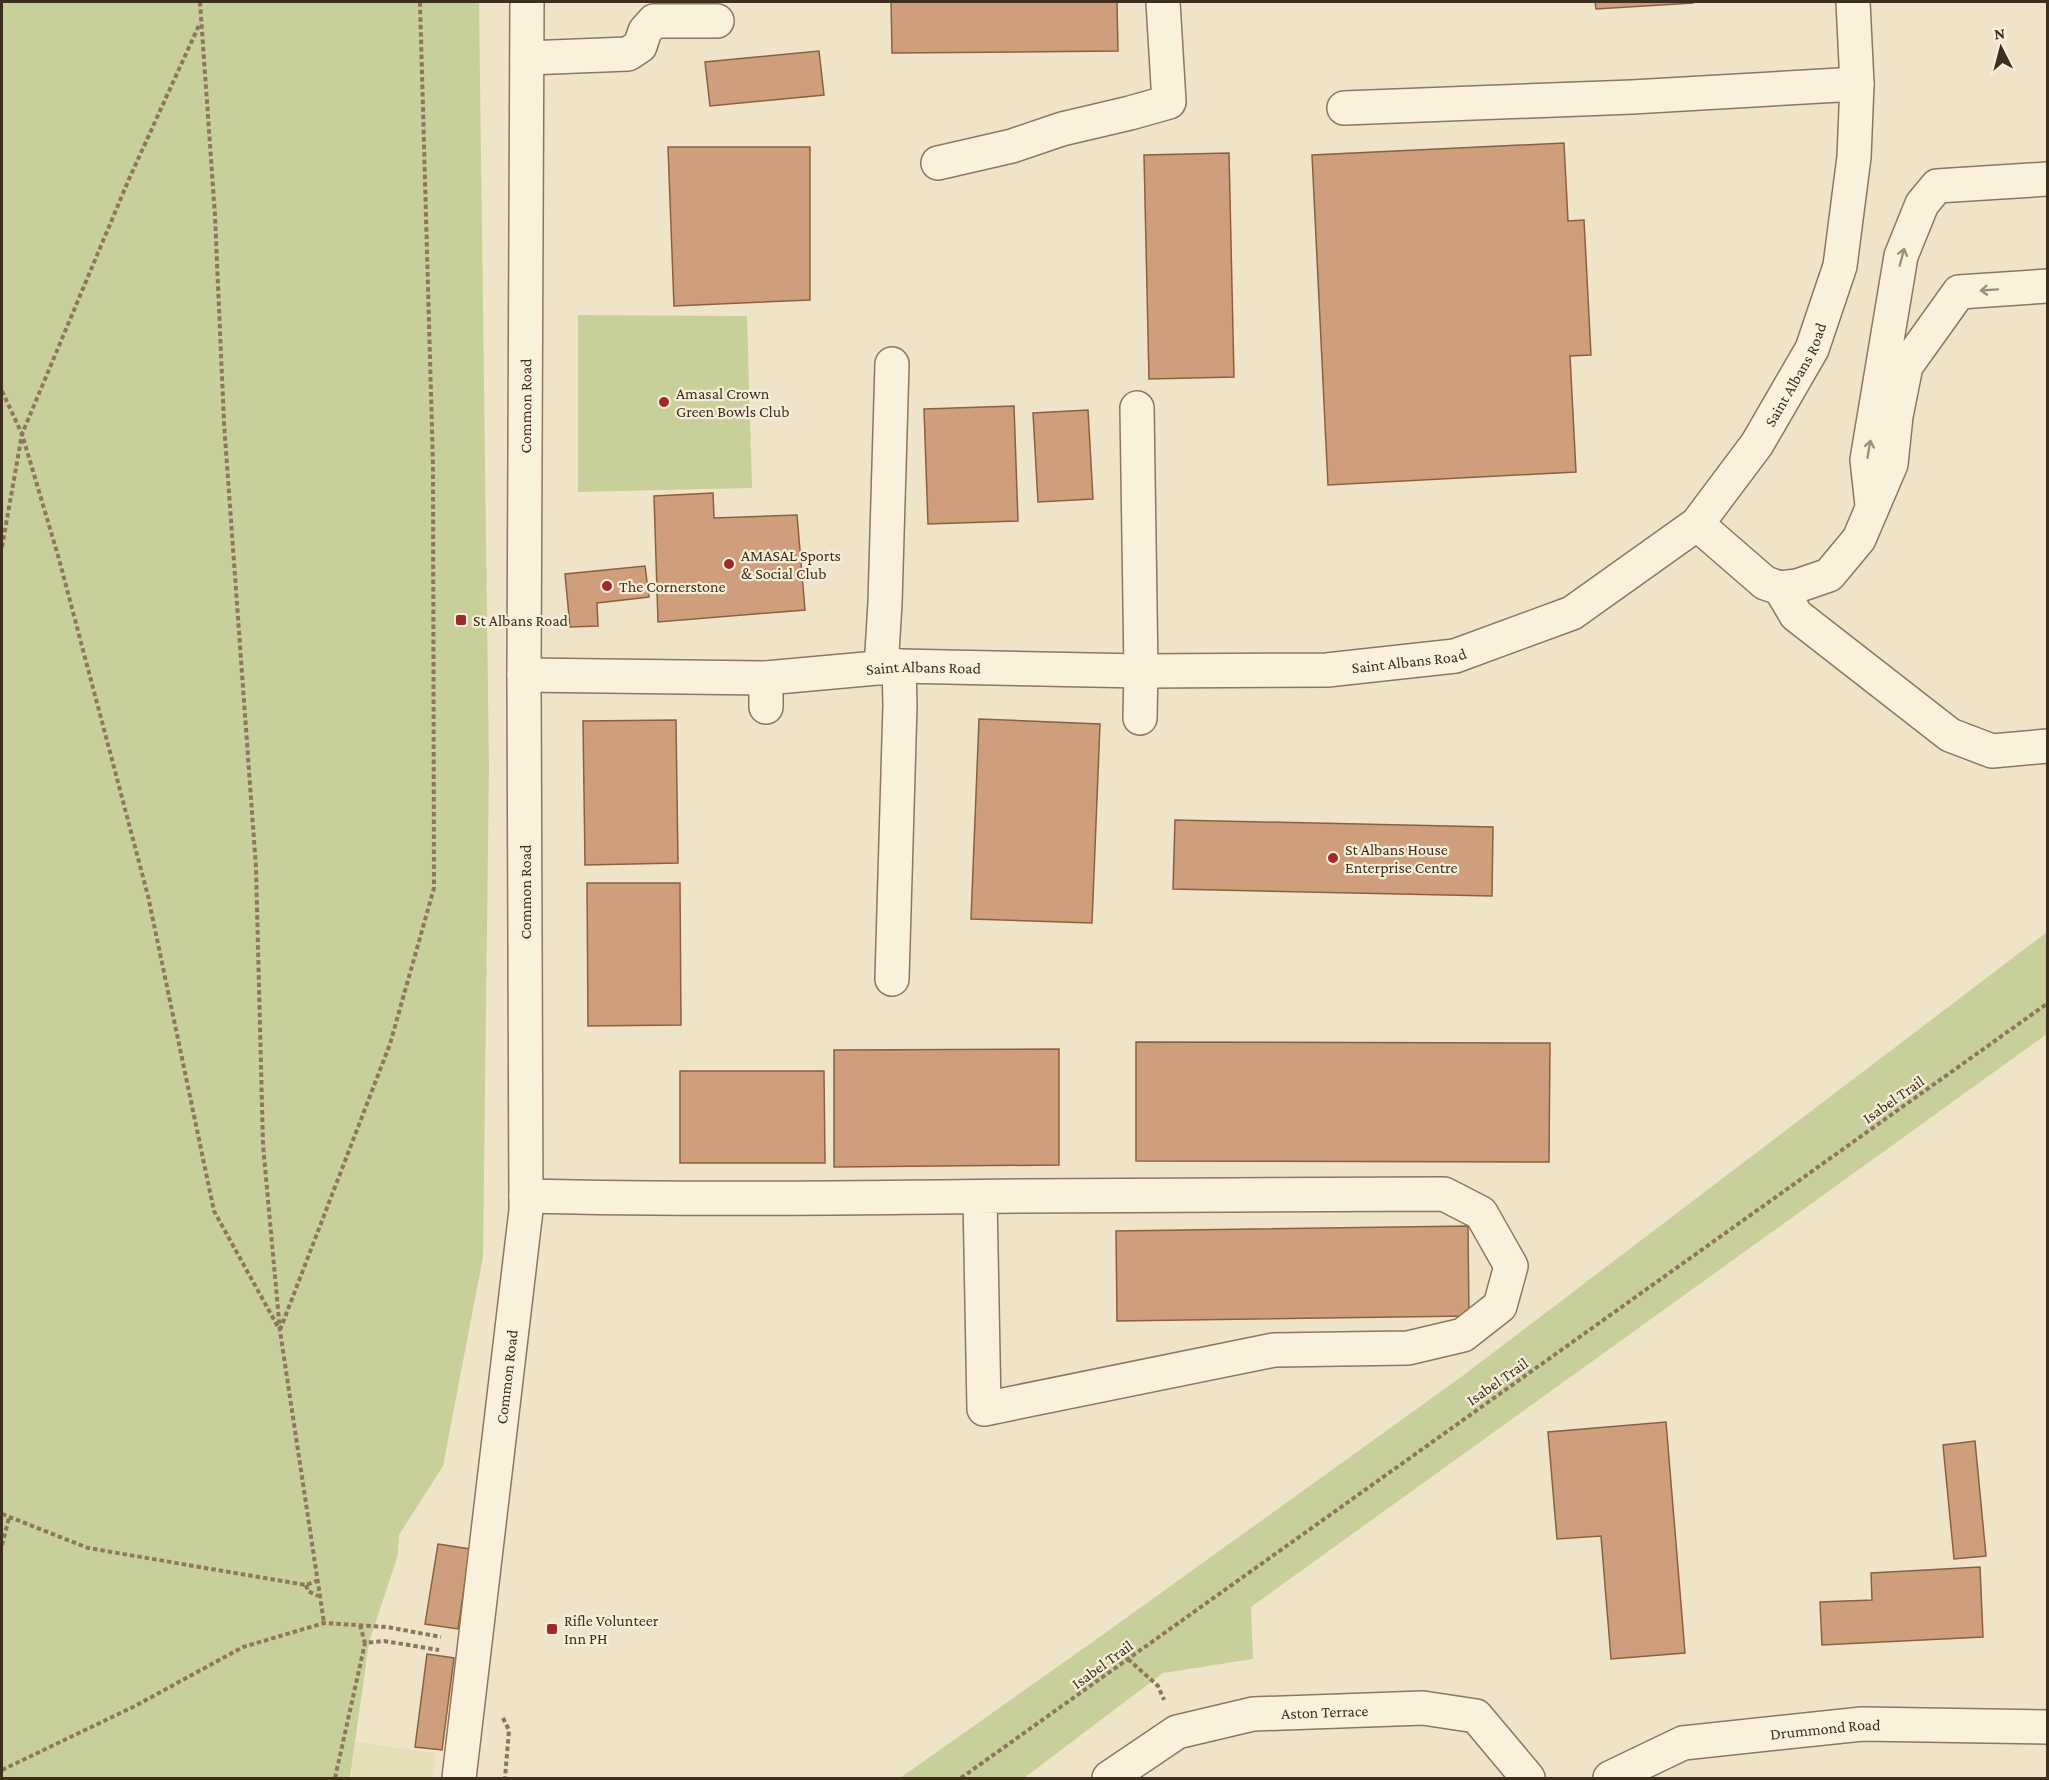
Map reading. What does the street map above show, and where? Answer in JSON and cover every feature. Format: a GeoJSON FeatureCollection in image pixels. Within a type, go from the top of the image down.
{"type":"FeatureCollection","features":[{"type":"Feature","properties":{"kind":"street","name":"Common Road"},"geometry":{"type":"LineString","coordinates":[[459,1779],[526,1196],[524,675],[527,2]]}},
{"type":"Feature","properties":{"kind":"street"},"geometry":{"type":"LineString","coordinates":[[938,163],[1012,146],[1062,129],[1169,102],[1163,2]]}},
{"type":"Feature","properties":{"kind":"street","name":"Saint Albans Road"},"geometry":{"type":"LineString","coordinates":[[524,675],[766,692],[890,667],[1141,671],[1327,670],[1455,656],[1572,613],[1697,524],[1757,444],[1812,349],[1840,266],[1854,157],[1857,84],[1853,2]]}},
{"type":"Feature","properties":{"kind":"street"},"geometry":{"type":"LineString","coordinates":[[527,58],[628,54],[640,46],[645,31],[654,21],[717,21]]}},
{"type":"Feature","properties":{"kind":"street"},"geometry":{"type":"LineString","coordinates":[[1344,108],[1632,97],[1857,84]]}},
{"type":"Feature","properties":{"kind":"street"},"geometry":{"type":"LineString","coordinates":[[1872,507],[1867,460],[1901,256],[1922,204],[1937,186],[2048,179]]}},
{"type":"Feature","properties":{"kind":"street"},"geometry":{"type":"LineString","coordinates":[[1697,524],[1765,583],[1780,588],[1797,586],[1829,575],[1859,539],[1891,464],[1896,416],[1906,366],[1959,292],[2048,286]]}},
{"type":"Feature","properties":{"kind":"street"},"geometry":{"type":"LineString","coordinates":[[892,363],[885,603],[890,667],[900,705],[892,979]]}},
{"type":"Feature","properties":{"kind":"street"},"geometry":{"type":"LineString","coordinates":[[1137,408],[1140,718]]}},
{"type":"Feature","properties":{"kind":"street"},"geometry":{"type":"LineString","coordinates":[[1780,588],[1796,615],[1950,735],[1992,752],[2048,746]]}},
{"type":"Feature","properties":{"kind":"street"},"geometry":{"type":"LineString","coordinates":[[526,1196],[658,1200],[980,1197],[1444,1194],[1481,1213],[1511,1266],[1500,1305],[1463,1335],[1408,1348],[1274,1350],[984,1409],[980,1197]]}},
{"type":"Feature","properties":{"kind":"street","name":"Aston Terrace"},"geometry":{"type":"LineString","coordinates":[[1109,1779],[1176,1732],[1253,1714],[1423,1708],[1476,1716],[1528,1779]]}},
{"type":"Feature","properties":{"kind":"street","name":"Drummond Road"},"geometry":{"type":"LineString","coordinates":[[1610,1779],[1683,1743],[1863,1724],[2048,1727]]}},
{"type":"Feature","properties":{"kind":"path"},"geometry":{"type":"LineString","coordinates":[[200,2],[224,423],[256,868],[263,1145],[280,1330],[324,1623]]}},
{"type":"Feature","properties":{"kind":"path"},"geometry":{"type":"LineString","coordinates":[[280,1330],[390,1044],[434,888],[432,465],[420,2]]}},
{"type":"Feature","properties":{"kind":"path"},"geometry":{"type":"LineString","coordinates":[[2,547],[22,434],[129,179],[201,20]]}},
{"type":"Feature","properties":{"kind":"path"},"geometry":{"type":"LineString","coordinates":[[2,391],[22,434],[59,559],[148,896],[214,1211],[280,1330]]}},
{"type":"Feature","properties":{"kind":"path","name":"Isabel Trail"},"geometry":{"type":"LineString","coordinates":[[961,1779],[2048,1004]]}},
{"type":"Feature","properties":{"kind":"path"},"geometry":{"type":"LineString","coordinates":[[2,1515],[88,1548],[306,1585],[316,1581]]}},
{"type":"Feature","properties":{"kind":"path"},"geometry":{"type":"LineString","coordinates":[[2,1545],[9,1518]]}},
{"type":"Feature","properties":{"kind":"path"},"geometry":{"type":"LineString","coordinates":[[306,1585],[308,1591],[319,1596]]}},
{"type":"Feature","properties":{"kind":"path"},"geometry":{"type":"LineString","coordinates":[[2,1770],[135,1706],[243,1647],[324,1623],[387,1627],[474,1649]]}},
{"type":"Feature","properties":{"kind":"path"},"geometry":{"type":"LineString","coordinates":[[335,1779],[365,1643],[360,1626]]}},
{"type":"Feature","properties":{"kind":"path"},"geometry":{"type":"LineString","coordinates":[[365,1643],[384,1641],[474,1649]]}},
{"type":"Feature","properties":{"kind":"path"},"geometry":{"type":"LineString","coordinates":[[1128,1659],[1158,1686],[1176,1732]]}},
{"type":"Feature","properties":{"kind":"shaded area"},"geometry":{"type":"Polygon","coordinates":[[[356,1742],[435,1753],[432,1778],[351,1778],[356,1742]]]}},
{"type":"Feature","properties":{"kind":"green space"},"geometry":{"type":"Polygon","coordinates":[[[2,2],[479,2],[489,767],[483,1257],[443,1466],[399,1535],[398,1555],[369,1642],[350,1778],[2,1778],[2,2]]]}},
{"type":"Feature","properties":{"kind":"green space","name":"Amasal Crown Green Bowls Club"},"geometry":{"type":"Polygon","coordinates":[[[578,315],[747,316],[752,488],[578,492],[578,315]]]}},
{"type":"Feature","properties":{"kind":"green space"},"geometry":{"type":"Polygon","coordinates":[[[2047,932],[2047,1034],[1251,1607],[1253,1659],[1163,1673],[1024,1778],[900,1778],[1461,1377],[2047,932]]]}},
{"type":"Feature","properties":{"kind":"building"},"geometry":{"type":"Polygon","coordinates":[[[891,2],[1117,2],[1118,51],[892,53],[891,2]]]}},
{"type":"Feature","properties":{"kind":"building"},"geometry":{"type":"Polygon","coordinates":[[[1595,2],[1693,2],[1693,3],[1596,9],[1595,2]]]}},
{"type":"Feature","properties":{"kind":"building"},"geometry":{"type":"Polygon","coordinates":[[[819,51],[824,95],[710,106],[705,62],[819,51]]]}},
{"type":"Feature","properties":{"kind":"building"},"geometry":{"type":"Polygon","coordinates":[[[1564,143],[1568,221],[1584,220],[1591,355],[1570,356],[1576,472],[1328,485],[1312,155],[1564,143]]]}},
{"type":"Feature","properties":{"kind":"building"},"geometry":{"type":"Polygon","coordinates":[[[668,147],[810,147],[810,300],[674,306],[668,147]]]}},
{"type":"Feature","properties":{"kind":"building"},"geometry":{"type":"Polygon","coordinates":[[[1229,153],[1234,377],[1149,379],[1144,155],[1229,153]]]}},
{"type":"Feature","properties":{"kind":"building"},"geometry":{"type":"Polygon","coordinates":[[[1014,406],[1018,521],[928,524],[924,409],[1014,406]]]}},
{"type":"Feature","properties":{"kind":"building"},"geometry":{"type":"Polygon","coordinates":[[[1088,410],[1093,499],[1038,502],[1033,413],[1088,410]]]}},
{"type":"Feature","properties":{"kind":"building","name":"AMASAL Sports & Social Club"},"geometry":{"type":"Polygon","coordinates":[[[713,493],[714,518],[797,515],[805,610],[658,622],[654,496],[713,493]]]}},
{"type":"Feature","properties":{"kind":"building","name":"The Cornerstone"},"geometry":{"type":"Polygon","coordinates":[[[645,566],[649,597],[597,603],[598,626],[570,627],[565,574],[645,566]]]}},
{"type":"Feature","properties":{"kind":"building"},"geometry":{"type":"Polygon","coordinates":[[[979,719],[1100,724],[1092,923],[971,919],[979,719]]]}},
{"type":"Feature","properties":{"kind":"building"},"geometry":{"type":"Polygon","coordinates":[[[676,720],[678,863],[585,865],[583,721],[676,720]]]}},
{"type":"Feature","properties":{"kind":"building","name":"St Albans House Enterprise Centre"},"geometry":{"type":"Polygon","coordinates":[[[1175,820],[1493,827],[1492,896],[1173,889],[1175,820]]]}},
{"type":"Feature","properties":{"kind":"building"},"geometry":{"type":"Polygon","coordinates":[[[587,883],[680,883],[681,1025],[588,1026],[587,883]]]}},
{"type":"Feature","properties":{"kind":"building"},"geometry":{"type":"Polygon","coordinates":[[[1136,1042],[1550,1043],[1549,1162],[1136,1161],[1136,1042]]]}},
{"type":"Feature","properties":{"kind":"building"},"geometry":{"type":"Polygon","coordinates":[[[1059,1049],[1059,1165],[834,1167],[834,1050],[1059,1049]]]}},
{"type":"Feature","properties":{"kind":"building"},"geometry":{"type":"Polygon","coordinates":[[[680,1071],[824,1071],[825,1163],[680,1163],[680,1071]]]}},
{"type":"Feature","properties":{"kind":"building"},"geometry":{"type":"Polygon","coordinates":[[[1468,1226],[1469,1316],[1117,1321],[1116,1231],[1468,1226]]]}},
{"type":"Feature","properties":{"kind":"building"},"geometry":{"type":"Polygon","coordinates":[[[1666,1422],[1685,1653],[1611,1659],[1601,1536],[1557,1539],[1548,1432],[1666,1422]]]}},
{"type":"Feature","properties":{"kind":"building"},"geometry":{"type":"Polygon","coordinates":[[[1975,1441],[1986,1556],[1954,1559],[1943,1445],[1975,1441]]]}},
{"type":"Feature","properties":{"kind":"building"},"geometry":{"type":"Polygon","coordinates":[[[438,1544],[470,1549],[458,1629],[425,1624],[438,1544]]]}},
{"type":"Feature","properties":{"kind":"building"},"geometry":{"type":"Polygon","coordinates":[[[1980,1567],[1983,1637],[1822,1645],[1820,1602],[1872,1600],[1871,1573],[1980,1567]]]}},
{"type":"Feature","properties":{"kind":"building"},"geometry":{"type":"Polygon","coordinates":[[[427,1654],[454,1658],[442,1750],[415,1747],[427,1654]]]}},
{"type":"Feature","properties":{"kind":"place","name":"Amasal Crown Green Bowls Club"},"geometry":{"type":"Point","coordinates":[664,402]}},
{"type":"Feature","properties":{"kind":"place","name":"AMASAL Sports & Social Club"},"geometry":{"type":"Point","coordinates":[729,564]}},
{"type":"Feature","properties":{"kind":"place","name":"The Cornerstone"},"geometry":{"type":"Point","coordinates":[607,586]}},
{"type":"Feature","properties":{"kind":"place","name":"St Albans Road"},"geometry":{"type":"Point","coordinates":[461,620]}},
{"type":"Feature","properties":{"kind":"place","name":"St Albans House Enterprise Centre"},"geometry":{"type":"Point","coordinates":[1333,858]}},
{"type":"Feature","properties":{"kind":"place","name":"Rifle Volunteer Inn PH"},"geometry":{"type":"Point","coordinates":[552,1629]}}]}
